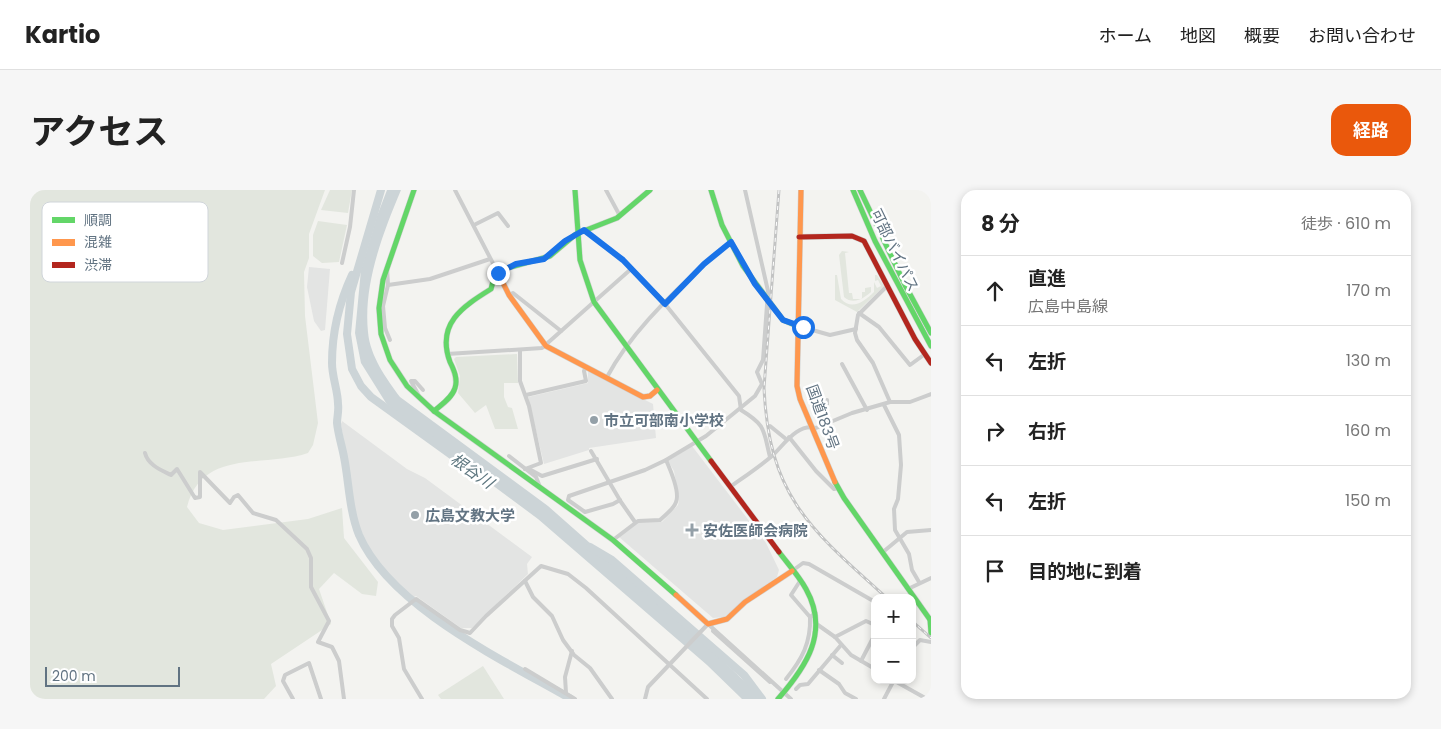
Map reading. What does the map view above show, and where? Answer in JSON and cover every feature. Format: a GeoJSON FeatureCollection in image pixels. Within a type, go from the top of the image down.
{"type":"FeatureCollection","features":[{"type":"Feature","properties":{"kind":"main road"},"geometry":{"type":"LineString","coordinates":[[414,190],[386,268],[380,333],[393,370],[409,390],[434,411],[613,540],[708,624],[727,619],[745,602],[792,570]]}},
{"type":"Feature","properties":{"kind":"main road"},"geometry":{"type":"LineString","coordinates":[[575,190],[576,234],[580,268],[594,302],[810,597],[818,625],[815,646],[810,659],[781,695]]}},
{"type":"Feature","properties":{"kind":"main road"},"geometry":{"type":"LineString","coordinates":[[434,411],[450,395],[455,386],[454,373],[447,354],[445,340],[453,319],[465,305],[491,288],[498,273],[516,264],[544,259],[576,234],[620,216],[650,190]]}},
{"type":"Feature","properties":{"kind":"main road"},"geometry":{"type":"LineString","coordinates":[[711,190],[717,213],[731,242],[767,300],[783,320],[797,326]]}},
{"type":"Feature","properties":{"kind":"main road","name":"国道183号"},"geometry":{"type":"LineString","coordinates":[[801,190],[797,386],[810,426],[838,488],[930,620]]}},
{"type":"Feature","properties":{"kind":"main road","name":"可部バイパス"},"geometry":{"type":"LineString","coordinates":[[853,190],[875,241],[931,346]]}},
{"type":"Feature","properties":{"kind":"main road","name":"可部バイパス"},"geometry":{"type":"LineString","coordinates":[[860,190],[904,285],[931,332]]}},
{"type":"Feature","properties":{"kind":"main road"},"geometry":{"type":"LineString","coordinates":[[799,237],[852,236],[861,238],[869,248],[931,363]]}},
{"type":"Feature","properties":{"kind":"main road"},"geometry":{"type":"LineString","coordinates":[[498,273],[509,295],[546,346],[643,397],[650,396],[657,390]]}},
{"type":"Feature","properties":{"kind":"main road"},"geometry":{"type":"LineString","coordinates":[[930,620],[931,633]]}},
{"type":"Feature","properties":{"kind":"street"},"geometry":{"type":"LineString","coordinates":[[342,263],[350,227],[354,190]]}},
{"type":"Feature","properties":{"kind":"street"},"geometry":{"type":"LineString","coordinates":[[455,190],[498,273]]}},
{"type":"Feature","properties":{"kind":"street"},"geometry":{"type":"LineString","coordinates":[[606,190],[620,216]]}},
{"type":"Feature","properties":{"kind":"street"},"geometry":{"type":"LineString","coordinates":[[620,500],[613,504],[585,512],[568,500],[569,496],[606,485],[610,481],[645,470],[666,460],[696,442],[740,408],[755,396],[762,384],[757,372],[763,360],[767,300],[765,275],[745,190]]}},
{"type":"Feature","properties":{"kind":"street"},"geometry":{"type":"LineString","coordinates":[[474,225],[498,213],[508,226]]}},
{"type":"Feature","properties":{"kind":"street"},"geometry":{"type":"LineString","coordinates":[[584,230],[623,260],[665,304],[740,396],[740,408]]}},
{"type":"Feature","properties":{"kind":"street"},"geometry":{"type":"LineString","coordinates":[[606,377],[626,346],[704,264],[731,242]]}},
{"type":"Feature","properties":{"kind":"street"},"geometry":{"type":"LineString","coordinates":[[388,285],[430,279],[490,259]]}},
{"type":"Feature","properties":{"kind":"street"},"geometry":{"type":"LineString","coordinates":[[386,268],[388,285],[381,306],[385,328],[390,340]]}},
{"type":"Feature","properties":{"kind":"street"},"geometry":{"type":"LineString","coordinates":[[447,354],[520,350],[546,346],[631,269]]}},
{"type":"Feature","properties":{"kind":"street"},"geometry":{"type":"LineString","coordinates":[[888,285],[859,313],[856,329],[857,340],[873,363],[890,402]]}},
{"type":"Feature","properties":{"kind":"street"},"geometry":{"type":"LineString","coordinates":[[509,295],[513,293],[561,331]]}},
{"type":"Feature","properties":{"kind":"street"},"geometry":{"type":"LineString","coordinates":[[859,313],[878,327],[910,365],[925,354]]}},
{"type":"Feature","properties":{"kind":"street"},"geometry":{"type":"LineString","coordinates":[[797,326],[830,335],[856,329]]}},
{"type":"Feature","properties":{"kind":"street"},"geometry":{"type":"LineString","coordinates":[[520,350],[520,381],[526,395],[541,463],[525,469]]}},
{"type":"Feature","properties":{"kind":"street"},"geometry":{"type":"LineString","coordinates":[[842,364],[867,410]]}},
{"type":"Feature","properties":{"kind":"street"},"geometry":{"type":"LineString","coordinates":[[526,395],[586,382],[584,371],[586,367]]}},
{"type":"Feature","properties":{"kind":"street"},"geometry":{"type":"LineString","coordinates":[[422,402],[410,381],[414,381],[423,390]]}},
{"type":"Feature","properties":{"kind":"street"},"geometry":{"type":"LineString","coordinates":[[730,487],[770,457],[788,438],[810,426],[816,428],[827,422],[890,402],[910,402],[931,394]]}},
{"type":"Feature","properties":{"kind":"street"},"geometry":{"type":"LineString","coordinates":[[827,422],[828,400]]}},
{"type":"Feature","properties":{"kind":"street"},"geometry":{"type":"LineString","coordinates":[[884,405],[899,435],[901,465],[893,523],[899,539],[909,554],[912,570],[919,582]]}},
{"type":"Feature","properties":{"kind":"street"},"geometry":{"type":"LineString","coordinates":[[740,408],[759,420],[763,427],[770,457]]}},
{"type":"Feature","properties":{"kind":"street"},"geometry":{"type":"LineString","coordinates":[[770,426],[788,438],[834,489],[838,488]]}},
{"type":"Feature","properties":{"kind":"street"},"geometry":{"type":"LineString","coordinates":[[591,450],[635,522]]}},
{"type":"Feature","properties":{"kind":"street"},"geometry":{"type":"LineString","coordinates":[[145,453],[152,465],[171,475],[177,468],[195,498],[200,497],[200,472],[230,503],[238,495],[253,512],[276,520],[307,549],[311,558],[311,587],[328,621],[318,642],[332,647],[337,655],[339,671],[343,679],[344,699]]}},
{"type":"Feature","properties":{"kind":"street"},"geometry":{"type":"LineString","coordinates":[[508,456],[536,478],[540,487]]}},
{"type":"Feature","properties":{"kind":"street"},"geometry":{"type":"LineString","coordinates":[[525,469],[529,469],[542,476],[597,459]]}},
{"type":"Feature","properties":{"kind":"street"},"geometry":{"type":"LineString","coordinates":[[613,540],[635,522],[660,520],[676,504],[678,499],[672,472],[666,460]]}},
{"type":"Feature","properties":{"kind":"street"},"geometry":{"type":"LineString","coordinates":[[883,552],[910,531],[931,530]]}},
{"type":"Feature","properties":{"kind":"street"},"geometry":{"type":"LineString","coordinates":[[792,570],[803,564],[809,564],[871,600]]}},
{"type":"Feature","properties":{"kind":"street"},"geometry":{"type":"LineString","coordinates":[[422,699],[404,669],[399,638],[392,626],[392,619],[395,615],[413,601],[460,630],[470,633],[482,619],[541,566],[568,574],[618,616],[707,699]]}},
{"type":"Feature","properties":{"kind":"street"},"geometry":{"type":"LineString","coordinates":[[908,589],[919,582],[931,578]]}},
{"type":"Feature","properties":{"kind":"street"},"geometry":{"type":"LineString","coordinates":[[525,581],[533,597],[552,616],[572,651],[590,668],[612,699]]}},
{"type":"Feature","properties":{"kind":"street"},"geometry":{"type":"LineString","coordinates":[[786,679],[806,650],[811,630],[810,617],[791,595],[800,581]]}},
{"type":"Feature","properties":{"kind":"street"},"geometry":{"type":"LineString","coordinates":[[810,617],[816,613]]}},
{"type":"Feature","properties":{"kind":"street"},"geometry":{"type":"LineString","coordinates":[[835,637],[866,620],[871,623]]}},
{"type":"Feature","properties":{"kind":"street"},"geometry":{"type":"LineString","coordinates":[[645,699],[648,687],[708,624],[716,635],[781,695],[790,699]]}},
{"type":"Feature","properties":{"kind":"street"},"geometry":{"type":"LineString","coordinates":[[818,625],[835,637],[851,655],[871,666]]}},
{"type":"Feature","properties":{"kind":"street"},"geometry":{"type":"LineString","coordinates":[[861,660],[872,639]]}},
{"type":"Feature","properties":{"kind":"street"},"geometry":{"type":"LineString","coordinates":[[916,644],[920,640],[931,642]]}},
{"type":"Feature","properties":{"kind":"street"},"geometry":{"type":"LineString","coordinates":[[796,688],[800,684],[808,684],[841,645]]}},
{"type":"Feature","properties":{"kind":"street"},"geometry":{"type":"LineString","coordinates":[[566,693],[566,677],[572,651]]}},
{"type":"Feature","properties":{"kind":"street"},"geometry":{"type":"LineString","coordinates":[[832,654],[842,662]]}},
{"type":"Feature","properties":{"kind":"street"},"geometry":{"type":"LineString","coordinates":[[293,699],[283,681],[284,675],[309,663],[321,699]]}},
{"type":"Feature","properties":{"kind":"street"},"geometry":{"type":"LineString","coordinates":[[525,669],[575,699]]}},
{"type":"Feature","properties":{"kind":"street"},"geometry":{"type":"LineString","coordinates":[[819,670],[839,684],[844,693],[856,699]]}},
{"type":"Feature","properties":{"kind":"street"},"geometry":{"type":"LineString","coordinates":[[884,699],[892,684]]}},
{"type":"Feature","properties":{"kind":"street"},"geometry":{"type":"LineString","coordinates":[[900,684],[927,699]]}},
{"type":"Feature","properties":{"kind":"shaded area"},"geometry":{"type":"Polygon","coordinates":[[[30,190],[325,190],[309,234],[309,258],[304,272],[305,316],[318,423],[313,445],[308,453],[220,468],[206,476],[195,488],[187,507],[199,523],[223,530],[308,519],[342,508],[344,538],[378,582],[376,596],[362,594],[334,573],[319,589],[331,624],[271,664],[276,686],[264,699],[30,699],[30,190]]]}},
{"type":"Feature","properties":{"kind":"shaded area"},"geometry":{"type":"Polygon","coordinates":[[[330,190],[352,190],[348,213],[321,210],[330,190]]]}},
{"type":"Feature","properties":{"kind":"shaded area"},"geometry":{"type":"Polygon","coordinates":[[[387,190],[401,190],[381,241],[371,277],[367,314],[368,332],[375,358],[400,397],[548,506],[720,658],[763,699],[742,699],[707,665],[538,519],[409,423],[386,403],[361,363],[355,333],[361,270],[387,190]]]}},
{"type":"Feature","properties":{"kind":"shaded area"},"geometry":{"type":"Polygon","coordinates":[[[318,221],[347,225],[339,262],[322,263],[313,256],[313,235],[318,221]]]}},
{"type":"Feature","properties":{"kind":"shaded area"},"geometry":{"type":"Polygon","coordinates":[[[842,251],[849,252],[845,253],[849,293],[852,293],[853,299],[861,299],[851,301],[844,297],[839,255],[842,251]]]}},
{"type":"Feature","properties":{"kind":"shaded area"},"geometry":{"type":"Polygon","coordinates":[[[309,267],[330,269],[325,330],[321,331],[314,321],[307,287],[309,267]]]}},
{"type":"Feature","properties":{"kind":"shaded area"},"geometry":{"type":"Polygon","coordinates":[[[835,275],[837,275],[841,299],[845,303],[854,304],[863,301],[874,292],[874,282],[877,288],[881,286],[878,280],[875,281],[875,275],[877,275],[884,286],[857,312],[835,300],[835,275]]]}},
{"type":"Feature","properties":{"kind":"shaded area"},"geometry":{"type":"Polygon","coordinates":[[[871,287],[871,292],[862,298],[862,292],[865,292],[865,288],[871,287]]]}},
{"type":"Feature","properties":{"kind":"shaded area"},"geometry":{"type":"Polygon","coordinates":[[[517,354],[518,383],[504,383],[504,397],[508,407],[512,408],[518,429],[495,429],[486,405],[475,413],[458,393],[460,376],[454,359],[456,357],[517,354]]]}},
{"type":"Feature","properties":{"kind":"shaded area","name":"市立可部南小学校"},"geometry":{"type":"Polygon","coordinates":[[[588,371],[653,404],[656,438],[589,448],[589,450],[544,464],[528,397],[588,383],[588,371]]]}},
{"type":"Feature","properties":{"kind":"shaded area","name":"広島文教大学"},"geometry":{"type":"Polygon","coordinates":[[[342,421],[407,469],[425,478],[532,557],[527,564],[528,574],[472,628],[461,628],[416,596],[413,598],[390,579],[377,563],[357,525],[342,421]]]}},
{"type":"Feature","properties":{"kind":"shaded area","name":"安佐医師会病院"},"geometry":{"type":"Polygon","coordinates":[[[692,446],[766,543],[779,570],[777,577],[724,617],[713,618],[619,537],[639,522],[662,522],[678,505],[679,500],[674,471],[668,461],[692,446]]]}},
{"type":"Feature","properties":{"kind":"shaded area"},"geometry":{"type":"Polygon","coordinates":[[[483,666],[504,699],[441,699],[438,695],[483,666]]]}},
{"type":"Feature","properties":{"kind":"waterway","name":"根谷川"},"geometry":{"type":"LineString","coordinates":[[381,190],[351,292],[347,334],[352,369],[361,386],[371,397],[468,467]]}},
{"type":"Feature","properties":{"kind":"waterway"},"geometry":{"type":"LineString","coordinates":[[352,275],[343,296],[337,318],[332,363],[338,399],[337,421],[353,516],[359,535],[374,561],[396,586],[422,609],[483,649],[571,699]]}},
{"type":"Feature","properties":{"kind":"waterway","name":"根谷川"},"geometry":{"type":"LineString","coordinates":[[590,547],[612,560],[744,675],[762,699]]}},
{"type":"Feature","properties":{"kind":"railway"},"geometry":{"type":"LineString","coordinates":[[779,190],[764,388],[768,426],[775,457],[785,484],[799,508],[816,530],[836,552],[883,594]]}},
{"type":"Feature","properties":{"kind":"railway"},"geometry":{"type":"LineString","coordinates":[[916,625],[931,638]]}},
{"type":"Feature","properties":{"kind":"traffic: fast"},"geometry":{"type":"LineString","coordinates":[[414,190],[383,280],[379,308],[381,334],[390,360],[407,386],[434,411],[613,540],[676,595]]}},
{"type":"Feature","properties":{"kind":"traffic: fast"},"geometry":{"type":"LineString","coordinates":[[575,190],[580,260],[594,302],[711,461]]}},
{"type":"Feature","properties":{"kind":"traffic: fast"},"geometry":{"type":"LineString","coordinates":[[434,411],[449,398],[454,392],[456,385],[446,337],[454,318],[470,303],[491,289],[494,278],[501,270],[550,256],[576,234],[617,218],[650,190]]}},
{"type":"Feature","properties":{"kind":"traffic: fast"},"geometry":{"type":"LineString","coordinates":[[711,190],[722,225],[743,266],[783,320],[797,326]]}},
{"type":"Feature","properties":{"kind":"traffic: fast"},"geometry":{"type":"LineString","coordinates":[[853,190],[875,241],[931,346]]}},
{"type":"Feature","properties":{"kind":"traffic: fast"},"geometry":{"type":"LineString","coordinates":[[860,190],[905,285],[931,333]]}},
{"type":"Feature","properties":{"kind":"traffic: fast"},"geometry":{"type":"LineString","coordinates":[[835,482],[844,498],[931,621]]}},
{"type":"Feature","properties":{"kind":"traffic: fast"},"geometry":{"type":"LineString","coordinates":[[778,699],[798,674],[805,661],[815,634],[816,620],[813,605],[806,589],[779,552]]}},
{"type":"Feature","properties":{"kind":"traffic: fast"},"geometry":{"type":"LineString","coordinates":[[930,619],[931,633]]}},
{"type":"Feature","properties":{"kind":"traffic: slow"},"geometry":{"type":"LineString","coordinates":[[801,190],[797,386],[800,399],[835,482]]}},
{"type":"Feature","properties":{"kind":"traffic: slow"},"geometry":{"type":"LineString","coordinates":[[498,273],[509,295],[546,346],[643,397],[650,396],[657,390]]}},
{"type":"Feature","properties":{"kind":"traffic: slow"},"geometry":{"type":"LineString","coordinates":[[676,595],[708,624],[727,619],[745,602],[792,571]]}},
{"type":"Feature","properties":{"kind":"traffic: jam"},"geometry":{"type":"LineString","coordinates":[[799,237],[852,236],[864,241],[915,339],[931,363]]}},
{"type":"Feature","properties":{"kind":"traffic: jam"},"geometry":{"type":"LineString","coordinates":[[711,461],[779,552]]}},
{"type":"Feature","properties":{"kind":"place","name":"市立可部南小学校"},"geometry":{"type":"Point","coordinates":[594,420]}},
{"type":"Feature","properties":{"kind":"place","name":"広島文教大学"},"geometry":{"type":"Point","coordinates":[415,515]}},
{"type":"Feature","properties":{"kind":"place","name":"安佐医師会病院"},"geometry":{"type":"Point","coordinates":[692,530]}},
{"type":"Feature","properties":{"kind":"route"},"geometry":{"type":"LineString","coordinates":[[498,273],[516,264],[537,261],[550,256],[565,241],[584,230],[623,260],[665,304],[678,288],[731,242],[743,266],[771,306],[783,320],[803,327]]}}]}
